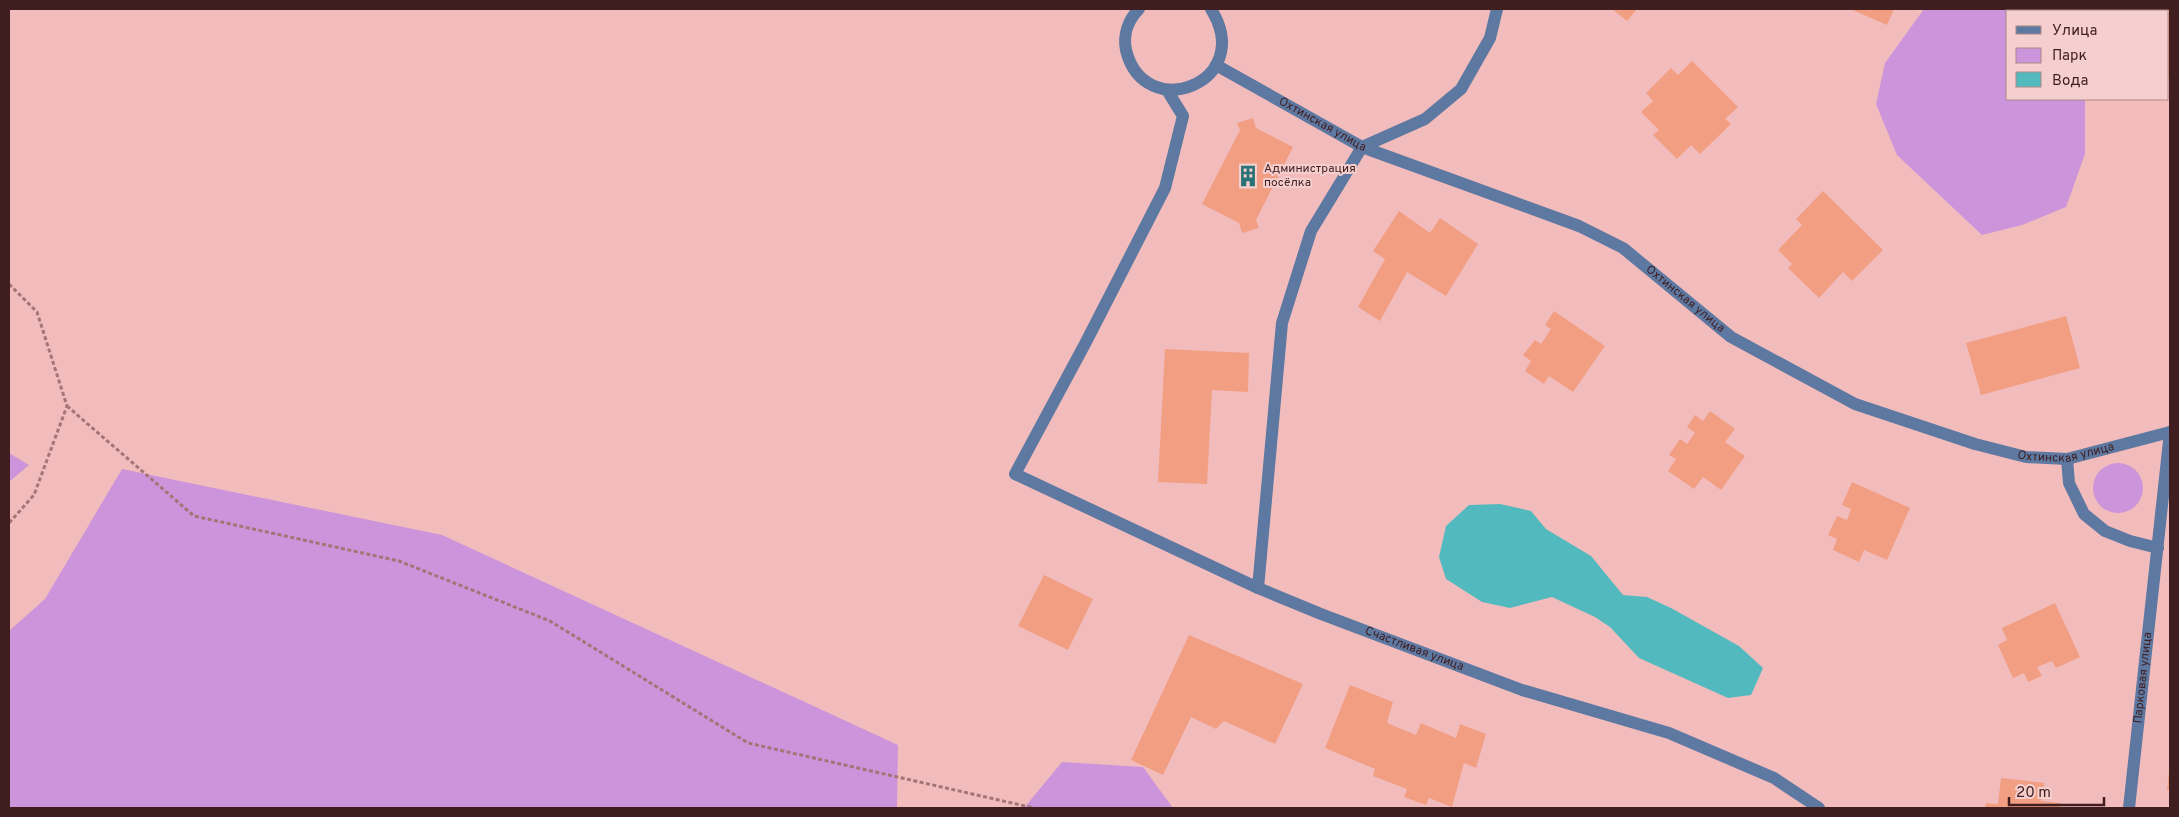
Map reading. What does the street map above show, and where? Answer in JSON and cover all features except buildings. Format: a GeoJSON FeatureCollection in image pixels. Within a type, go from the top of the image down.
{"type":"FeatureCollection","features":[{"type":"Feature","properties":{"kind":"street"},"geometry":{"type":"LineString","coordinates":[[1138,9],[1130,18],[1124,40],[1129,63],[1145,82],[1167,90],[1190,88],[1210,74],[1222,54],[1222,30],[1211,9]]}},
{"type":"Feature","properties":{"kind":"street"},"geometry":{"type":"LineString","coordinates":[[1258,588],[1282,322],[1311,231],[1362,147],[1425,120],[1461,89],[1490,38],[1496,9]]}},
{"type":"Feature","properties":{"kind":"street","name":"Охтинская улица"},"geometry":{"type":"LineString","coordinates":[[1216,65],[1362,147],[1579,226],[1622,248],[1731,337],[1855,404],[1975,444],[2026,457],[2067,459],[2170,432]]}},
{"type":"Feature","properties":{"kind":"street","name":"Счастливая улица"},"geometry":{"type":"LineString","coordinates":[[1167,90],[1183,116],[1165,188],[1086,342],[1015,474],[1258,588],[1321,614],[1522,690],[1669,733],[1774,778],[1819,808]]}},
{"type":"Feature","properties":{"kind":"street","name":"Парковая улица"},"geometry":{"type":"LineString","coordinates":[[2129,808],[2170,432]]}},
{"type":"Feature","properties":{"kind":"street"},"geometry":{"type":"LineString","coordinates":[[2067,459],[2069,484],[2084,514],[2105,531],[2130,541],[2158,548]]}},
{"type":"Feature","properties":{"kind":"path"},"geometry":{"type":"LineString","coordinates":[[9,284],[37,312],[67,406],[194,516],[399,561],[550,621],[748,743],[1034,808]]}},
{"type":"Feature","properties":{"kind":"path"},"geometry":{"type":"LineString","coordinates":[[9,523],[34,495],[67,406]]}},
{"type":"Feature","properties":{"kind":"green space"},"geometry":{"type":"Polygon","coordinates":[[[1924,9],[2079,9],[2006,10],[2006,100],[2085,100],[2085,154],[2066,207],[2022,225],[1982,235],[1897,155],[1876,104],[1885,63],[1924,9]]]}},
{"type":"Feature","properties":{"kind":"green space"},"geometry":{"type":"Polygon","coordinates":[[[9,453],[29,465],[9,482],[9,453]]]}},
{"type":"Feature","properties":{"kind":"green space"},"geometry":{"type":"Polygon","coordinates":[[[2113,463],[2123,463],[2136,470],[2143,483],[2143,493],[2136,506],[2123,513],[2113,513],[2104,509],[2097,502],[2093,493],[2093,483],[2097,474],[2104,467],[2113,463]]]}},
{"type":"Feature","properties":{"kind":"green space"},"geometry":{"type":"Polygon","coordinates":[[[122,469],[442,535],[898,745],[897,808],[9,808],[9,631],[45,599],[122,469]]]}},
{"type":"Feature","properties":{"kind":"green space"},"geometry":{"type":"Polygon","coordinates":[[[1062,762],[1143,767],[1173,808],[1024,808],[1062,762]]]}},
{"type":"Feature","properties":{"kind":"water"},"geometry":{"type":"Polygon","coordinates":[[[1500,504],[1531,511],[1546,529],[1591,556],[1623,595],[1647,597],[1671,608],[1739,646],[1763,668],[1751,695],[1728,698],[1639,658],[1610,627],[1595,617],[1552,597],[1510,608],[1482,602],[1446,579],[1439,557],[1446,526],[1469,505],[1500,504]]]}},
{"type":"Feature","properties":{"kind":"place","name":"Администрация посёлка"},"geometry":{"type":"Point","coordinates":[1248,176]}}]}
